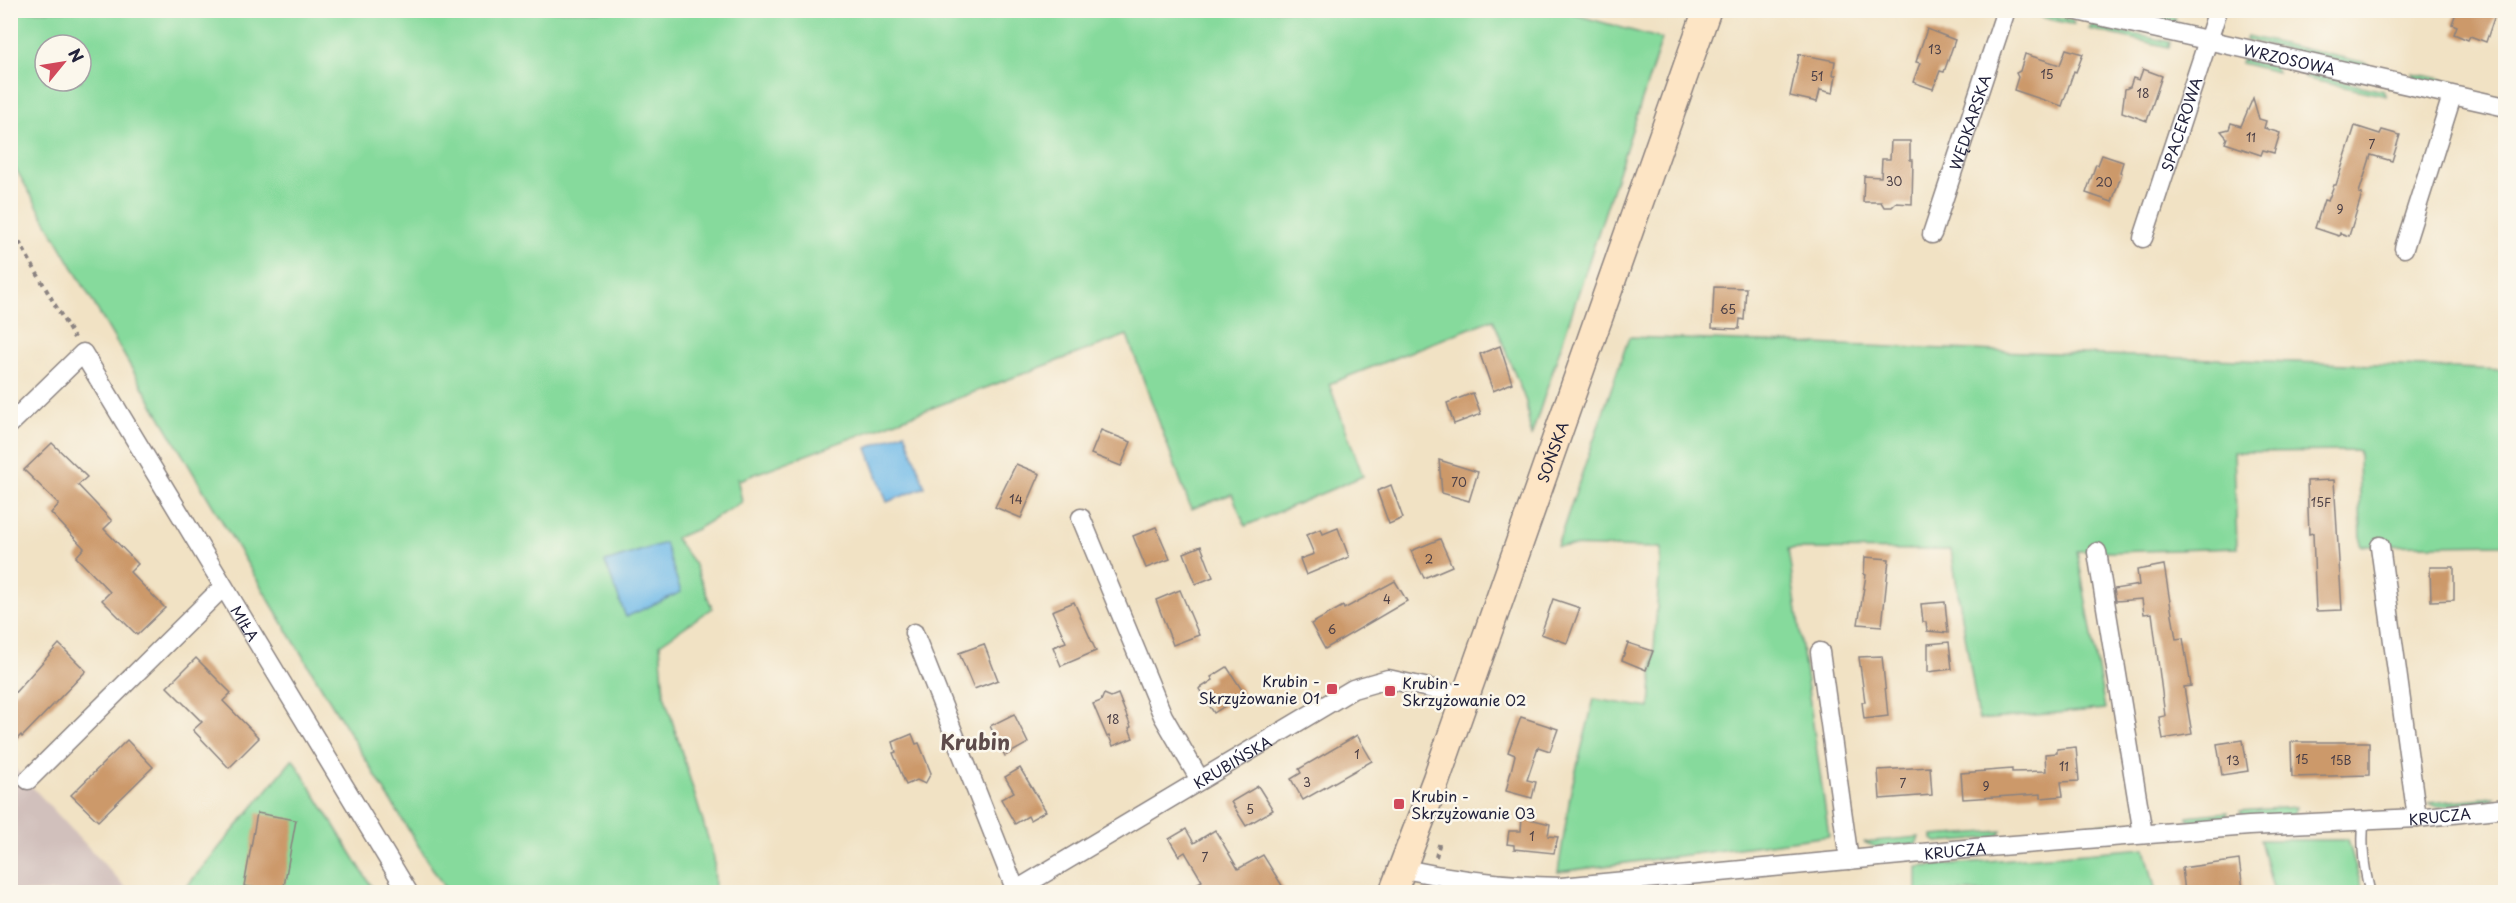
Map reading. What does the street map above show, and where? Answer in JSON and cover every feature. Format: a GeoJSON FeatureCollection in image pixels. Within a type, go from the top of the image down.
{"type":"FeatureCollection","features":[{"type":"Feature","properties":{"kind":"street","name":"SOŃSKA"},"geometry":{"type":"LineString","coordinates":[[1398,881],[1707,10]]}},
{"type":"Feature","properties":{"kind":"street","name":"WĘDKARSKA"},"geometry":{"type":"LineString","coordinates":[[1932,234],[2006,10]]}},
{"type":"Feature","properties":{"kind":"street","name":"WRZOSOWA"},"geometry":{"type":"LineString","coordinates":[[2073,10],[2505,107]]}},
{"type":"Feature","properties":{"kind":"street","name":"SPACEROWA"},"geometry":{"type":"LineString","coordinates":[[2143,238],[2218,10]]}},
{"type":"Feature","properties":{"kind":"street"},"geometry":{"type":"LineString","coordinates":[[2404,248],[2452,96]]}},
{"type":"Feature","properties":{"kind":"street"},"geometry":{"type":"LineString","coordinates":[[10,424],[83,353]]}},
{"type":"Feature","properties":{"kind":"street","name":"MIŁA"},"geometry":{"type":"LineString","coordinates":[[83,353],[408,892]]}},
{"type":"Feature","properties":{"kind":"street"},"geometry":{"type":"LineString","coordinates":[[1081,518],[1163,716],[1200,780]]}},
{"type":"Feature","properties":{"kind":"street"},"geometry":{"type":"LineString","coordinates":[[2380,546],[2417,818]]}},
{"type":"Feature","properties":{"kind":"street"},"geometry":{"type":"LineString","coordinates":[[2097,552],[2143,834]]}},
{"type":"Feature","properties":{"kind":"street"},"geometry":{"type":"LineString","coordinates":[[27,780],[223,587]]}},
{"type":"Feature","properties":{"kind":"street"},"geometry":{"type":"LineString","coordinates":[[914,633],[1014,892]]}},
{"type":"Feature","properties":{"kind":"street"},"geometry":{"type":"LineString","coordinates":[[1820,652],[1849,860]]}},
{"type":"Feature","properties":{"kind":"street","name":"KRUBIŃSKA"},"geometry":{"type":"LineString","coordinates":[[1014,892],[1353,689],[1388,679],[1465,696]]}},
{"type":"Feature","properties":{"kind":"street","name":"KRUCZA"},"geometry":{"type":"LineString","coordinates":[[1398,881],[1431,876],[1512,886],[1561,887],[2143,834],[2249,826],[2417,818],[2505,808]]}},
{"type":"Feature","properties":{"kind":"lane"},"geometry":{"type":"LineString","coordinates":[[2364,821],[2363,863],[2370,892]]}},
{"type":"Feature","properties":{"kind":"path"},"geometry":{"type":"LineString","coordinates":[[10,226],[83,353]]}},
{"type":"Feature","properties":{"kind":"shaded area"},"geometry":{"type":"Polygon","coordinates":[[[10,763],[75,833],[130,892],[11,892],[10,763]]]}},
{"type":"Feature","properties":{"kind":"green space"},"geometry":{"type":"Polygon","coordinates":[[[1558,10],[1662,39],[1531,437],[1526,402],[1493,319],[1329,384],[1363,476],[1245,526],[1232,494],[1191,509],[1127,335],[739,480],[737,477],[742,502],[697,529],[675,538],[694,563],[712,608],[660,644],[664,694],[714,858],[715,892],[447,892],[283,624],[11,164],[11,11],[1558,10]]]}},
{"type":"Feature","properties":{"kind":"green space"},"geometry":{"type":"Polygon","coordinates":[[[2114,11],[2142,11],[2176,18],[2174,24],[2114,11]]]}},
{"type":"Feature","properties":{"kind":"green space"},"geometry":{"type":"Polygon","coordinates":[[[2041,13],[2072,20],[2074,25],[2040,17],[2041,13]]]}},
{"type":"Feature","properties":{"kind":"green space"},"geometry":{"type":"Polygon","coordinates":[[[2092,25],[2170,42],[2169,47],[2089,29],[2092,25]]]}},
{"type":"Feature","properties":{"kind":"green space"},"geometry":{"type":"Polygon","coordinates":[[[2247,36],[2367,64],[2363,67],[2246,40],[2247,36]]]}},
{"type":"Feature","properties":{"kind":"green space"},"geometry":{"type":"Polygon","coordinates":[[[2242,59],[2274,66],[2277,72],[2241,63],[2242,59]]]}},
{"type":"Feature","properties":{"kind":"green space"},"geometry":{"type":"Polygon","coordinates":[[[2413,73],[2456,82],[2456,84],[2452,87],[2415,78],[2413,73]]]}},
{"type":"Feature","properties":{"kind":"green space"},"geometry":{"type":"Polygon","coordinates":[[[2309,74],[2383,91],[2386,96],[2304,78],[2309,74]]]}},
{"type":"Feature","properties":{"kind":"green space"},"geometry":{"type":"Polygon","coordinates":[[[1629,337],[2505,370],[2505,544],[2361,546],[2359,451],[2234,452],[2237,548],[2077,551],[2105,709],[1979,720],[1951,550],[1788,549],[1829,836],[1558,872],[1571,790],[1594,699],[1650,708],[1661,548],[1557,546],[1629,337]]]}},
{"type":"Feature","properties":{"kind":"green space"},"geometry":{"type":"Polygon","coordinates":[[[293,759],[375,892],[182,892],[293,759]]]}},
{"type":"Feature","properties":{"kind":"green space"},"geometry":{"type":"Polygon","coordinates":[[[2494,797],[2491,800],[2437,807],[2428,803],[2494,797]]]}},
{"type":"Feature","properties":{"kind":"green space"},"geometry":{"type":"Polygon","coordinates":[[[2296,807],[2293,815],[2243,817],[2240,811],[2296,807]]]}},
{"type":"Feature","properties":{"kind":"green space"},"geometry":{"type":"Polygon","coordinates":[[[2228,812],[2226,818],[2191,821],[2187,818],[2187,816],[2228,812]]]}},
{"type":"Feature","properties":{"kind":"green space"},"geometry":{"type":"Polygon","coordinates":[[[2123,822],[2114,828],[2065,831],[2063,828],[2063,827],[2123,822]]]}},
{"type":"Feature","properties":{"kind":"green space"},"geometry":{"type":"Polygon","coordinates":[[[2002,831],[1998,837],[1937,842],[1933,839],[1933,836],[2002,831]]]}},
{"type":"Feature","properties":{"kind":"green space"},"geometry":{"type":"Polygon","coordinates":[[[1919,837],[1916,844],[1876,847],[1864,842],[1919,837]]]}},
{"type":"Feature","properties":{"kind":"green space"},"geometry":{"type":"Polygon","coordinates":[[[2260,840],[2348,840],[2363,892],[2274,892],[2260,840]]]}},
{"type":"Feature","properties":{"kind":"green space"},"geometry":{"type":"Polygon","coordinates":[[[2145,848],[2156,892],[1917,892],[1917,867],[2145,848]]]}},
{"type":"Feature","properties":{"kind":"water"},"geometry":{"type":"Polygon","coordinates":[[[905,432],[925,487],[887,502],[867,448],[905,432]]]}},
{"type":"Feature","properties":{"kind":"water"},"geometry":{"type":"Polygon","coordinates":[[[665,543],[681,592],[626,617],[605,562],[665,543]]]}},
{"type":"Feature","properties":{"kind":"building"},"geometry":{"type":"Polygon","coordinates":[[[2457,10],[2481,10],[2495,15],[2486,42],[2470,36],[2468,40],[2454,34],[2457,26],[2452,24],[2457,10]]]}},
{"type":"Feature","properties":{"kind":"building"},"geometry":{"type":"Polygon","coordinates":[[[1927,29],[1955,40],[1944,72],[1940,71],[1933,89],[1913,82],[1920,63],[1916,62],[1927,29]]]}},
{"type":"Feature","properties":{"kind":"building"},"geometry":{"type":"Polygon","coordinates":[[[2066,49],[2083,54],[2076,72],[2074,71],[2062,106],[2014,90],[2018,77],[2016,73],[2020,71],[2025,54],[2060,65],[2066,49]]]}},
{"type":"Feature","properties":{"kind":"building"},"geometry":{"type":"Polygon","coordinates":[[[1799,54],[1835,61],[1833,75],[1836,75],[1833,93],[1820,90],[1817,102],[1790,96],[1799,54]]]}},
{"type":"Feature","properties":{"kind":"building"},"geometry":{"type":"Polygon","coordinates":[[[2143,69],[2162,76],[2147,121],[2122,112],[2125,89],[2130,87],[2133,78],[2139,80],[2143,69]]]}},
{"type":"Feature","properties":{"kind":"building"},"geometry":{"type":"Polygon","coordinates":[[[2253,98],[2259,119],[2266,121],[2264,128],[2280,133],[2274,153],[2263,150],[2261,155],[2225,143],[2227,138],[2221,131],[2229,129],[2231,123],[2241,126],[2253,98]]]}},
{"type":"Feature","properties":{"kind":"building"},"geometry":{"type":"Polygon","coordinates":[[[2355,126],[2380,134],[2382,130],[2400,135],[2392,161],[2371,155],[2349,236],[2340,233],[2339,236],[2315,228],[2324,200],[2328,201],[2336,185],[2355,126]]]}},
{"type":"Feature","properties":{"kind":"building"},"geometry":{"type":"Polygon","coordinates":[[[1891,141],[1910,141],[1910,160],[1913,160],[1912,204],[1896,203],[1892,207],[1884,207],[1881,202],[1863,202],[1864,176],[1881,177],[1882,159],[1890,159],[1891,141]]]}},
{"type":"Feature","properties":{"kind":"building"},"geometry":{"type":"Polygon","coordinates":[[[2102,155],[2123,162],[2120,172],[2122,173],[2112,202],[2086,193],[2096,164],[2098,165],[2102,155]]]}},
{"type":"Feature","properties":{"kind":"building"},"geometry":{"type":"Polygon","coordinates":[[[1714,287],[1746,288],[1744,320],[1740,319],[1739,329],[1712,328],[1714,287]]]}},
{"type":"Feature","properties":{"kind":"building"},"geometry":{"type":"Polygon","coordinates":[[[1500,346],[1512,383],[1493,391],[1480,354],[1500,346]]]}},
{"type":"Feature","properties":{"kind":"building"},"geometry":{"type":"Polygon","coordinates":[[[1473,393],[1481,414],[1454,424],[1447,403],[1473,393]]]}},
{"type":"Feature","properties":{"kind":"building"},"geometry":{"type":"Polygon","coordinates":[[[1101,430],[1131,442],[1121,466],[1091,454],[1101,430]]]}},
{"type":"Feature","properties":{"kind":"building"},"geometry":{"type":"Polygon","coordinates":[[[52,443],[87,477],[78,485],[112,521],[104,529],[138,564],[130,572],[165,608],[137,635],[102,600],[110,592],[76,557],[84,548],[51,513],[59,504],[24,470],[52,443]]]}},
{"type":"Feature","properties":{"kind":"building"},"geometry":{"type":"Polygon","coordinates":[[[1439,460],[1478,472],[1469,501],[1442,493],[1439,460]]]}},
{"type":"Feature","properties":{"kind":"building"},"geometry":{"type":"Polygon","coordinates":[[[1016,464],[1040,474],[1021,518],[995,507],[1016,464]]]}},
{"type":"Feature","properties":{"kind":"building"},"geometry":{"type":"Polygon","coordinates":[[[2334,480],[2342,610],[2316,611],[2313,533],[2309,534],[2307,481],[2334,480]]]}},
{"type":"Feature","properties":{"kind":"building"},"geometry":{"type":"Polygon","coordinates":[[[1391,485],[1403,518],[1389,524],[1377,491],[1391,485]]]}},
{"type":"Feature","properties":{"kind":"building"},"geometry":{"type":"Polygon","coordinates":[[[1156,527],[1170,559],[1146,568],[1133,536],[1156,527]]]}},
{"type":"Feature","properties":{"kind":"building"},"geometry":{"type":"Polygon","coordinates":[[[1338,528],[1349,557],[1306,575],[1300,559],[1314,554],[1306,535],[1321,529],[1323,534],[1338,528]]]}},
{"type":"Feature","properties":{"kind":"building"},"geometry":{"type":"Polygon","coordinates":[[[1440,539],[1452,566],[1424,578],[1411,551],[1440,539]]]}},
{"type":"Feature","properties":{"kind":"building"},"geometry":{"type":"Polygon","coordinates":[[[1201,546],[1213,577],[1196,584],[1184,553],[1201,546]]]}},
{"type":"Feature","properties":{"kind":"building"},"geometry":{"type":"Polygon","coordinates":[[[1865,557],[1889,559],[1882,626],[1858,624],[1866,575],[1864,574],[1865,557]]]}},
{"type":"Feature","properties":{"kind":"building"},"geometry":{"type":"Polygon","coordinates":[[[2164,565],[2176,639],[2183,638],[2191,686],[2184,687],[2192,734],[2163,739],[2159,717],[2165,716],[2152,613],[2144,614],[2142,599],[2116,601],[2114,589],[2139,585],[2137,570],[2164,565]]]}},
{"type":"Feature","properties":{"kind":"building"},"geometry":{"type":"Polygon","coordinates":[[[2430,567],[2454,567],[2454,600],[2431,601],[2430,567]]]}},
{"type":"Feature","properties":{"kind":"building"},"geometry":{"type":"Polygon","coordinates":[[[1395,581],[1407,601],[1325,649],[1311,624],[1395,581]]]}},
{"type":"Feature","properties":{"kind":"building"},"geometry":{"type":"Polygon","coordinates":[[[1180,590],[1199,635],[1173,645],[1156,600],[1180,590]]]}},
{"type":"Feature","properties":{"kind":"building"},"geometry":{"type":"Polygon","coordinates":[[[1553,599],[1580,608],[1567,643],[1541,634],[1553,599]]]}},
{"type":"Feature","properties":{"kind":"building"},"geometry":{"type":"Polygon","coordinates":[[[1074,602],[1096,651],[1061,666],[1053,647],[1066,642],[1052,611],[1074,602]]]}},
{"type":"Feature","properties":{"kind":"building"},"geometry":{"type":"Polygon","coordinates":[[[1945,602],[1948,633],[1927,631],[1926,622],[1923,622],[1921,604],[1945,602]]]}},
{"type":"Feature","properties":{"kind":"building"},"geometry":{"type":"Polygon","coordinates":[[[1949,642],[1952,669],[1928,672],[1928,644],[1949,642]]]}},
{"type":"Feature","properties":{"kind":"building"},"geometry":{"type":"Polygon","coordinates":[[[1628,643],[1653,651],[1646,670],[1622,660],[1628,643]]]}},
{"type":"Feature","properties":{"kind":"building"},"geometry":{"type":"Polygon","coordinates":[[[59,644],[86,671],[22,737],[21,735],[10,746],[10,698],[59,644]]]}},
{"type":"Feature","properties":{"kind":"building"},"geometry":{"type":"Polygon","coordinates":[[[984,644],[998,680],[974,689],[959,653],[984,644]]]}},
{"type":"Feature","properties":{"kind":"building"},"geometry":{"type":"Polygon","coordinates":[[[1882,656],[1888,716],[1864,719],[1862,702],[1865,702],[1859,657],[1882,656]]]}},
{"type":"Feature","properties":{"kind":"building"},"geometry":{"type":"Polygon","coordinates":[[[196,658],[231,693],[223,701],[259,738],[229,768],[193,730],[202,722],[167,687],[196,658]]]}},
{"type":"Feature","properties":{"kind":"building"},"geometry":{"type":"Polygon","coordinates":[[[1227,667],[1244,693],[1214,713],[1199,689],[1213,680],[1211,677],[1227,667]]]}},
{"type":"Feature","properties":{"kind":"building"},"geometry":{"type":"Polygon","coordinates":[[[1104,694],[1111,697],[1118,694],[1133,738],[1113,746],[1093,704],[1101,701],[1104,694]]]}},
{"type":"Feature","properties":{"kind":"building"},"geometry":{"type":"Polygon","coordinates":[[[1014,714],[1028,743],[1005,756],[990,726],[1014,714]]]}},
{"type":"Feature","properties":{"kind":"building"},"geometry":{"type":"Polygon","coordinates":[[[1521,717],[1558,729],[1550,751],[1538,747],[1527,780],[1536,782],[1532,798],[1506,791],[1515,755],[1508,752],[1521,717]]]}},
{"type":"Feature","properties":{"kind":"building"},"geometry":{"type":"Polygon","coordinates":[[[912,734],[916,744],[919,743],[931,773],[925,784],[917,780],[906,785],[893,753],[896,752],[893,742],[912,734]]]}},
{"type":"Feature","properties":{"kind":"building"},"geometry":{"type":"Polygon","coordinates":[[[1357,735],[1372,761],[1303,800],[1291,779],[1301,773],[1299,769],[1357,735]]]}},
{"type":"Feature","properties":{"kind":"building"},"geometry":{"type":"Polygon","coordinates":[[[127,740],[153,767],[98,821],[71,795],[127,740]]]}},
{"type":"Feature","properties":{"kind":"building"},"geometry":{"type":"Polygon","coordinates":[[[2243,740],[2248,771],[2222,775],[2217,744],[2243,740]]]}},
{"type":"Feature","properties":{"kind":"building"},"geometry":{"type":"Polygon","coordinates":[[[2291,742],[2369,742],[2369,775],[2292,777],[2291,742]]]}},
{"type":"Feature","properties":{"kind":"building"},"geometry":{"type":"Polygon","coordinates":[[[2076,747],[2079,781],[2061,782],[2063,796],[2041,798],[2041,794],[1963,799],[1961,773],[2012,769],[2012,772],[2046,771],[2045,754],[2057,753],[2057,749],[2076,747]]]}},
{"type":"Feature","properties":{"kind":"building"},"geometry":{"type":"Polygon","coordinates":[[[1930,767],[1932,795],[1880,799],[1878,770],[1930,767]]]}},
{"type":"Feature","properties":{"kind":"building"},"geometry":{"type":"Polygon","coordinates":[[[1020,768],[1046,811],[1030,820],[1028,816],[1015,824],[1001,799],[1014,792],[1005,777],[1020,768]]]}},
{"type":"Feature","properties":{"kind":"building"},"geometry":{"type":"Polygon","coordinates":[[[1258,786],[1273,810],[1246,826],[1231,802],[1258,786]]]}},
{"type":"Feature","properties":{"kind":"building"},"geometry":{"type":"Polygon","coordinates":[[[257,813],[296,820],[283,892],[244,886],[257,813]]]}},
{"type":"Feature","properties":{"kind":"building"},"geometry":{"type":"Polygon","coordinates":[[[1522,817],[1550,824],[1548,836],[1558,837],[1554,853],[1514,849],[1514,845],[1507,844],[1509,831],[1521,831],[1522,817]]]}},
{"type":"Feature","properties":{"kind":"building"},"geometry":{"type":"Polygon","coordinates":[[[1186,829],[1194,843],[1215,830],[1238,869],[1263,855],[1286,892],[1181,892],[1202,881],[1185,852],[1179,856],[1169,839],[1186,829]]]}},
{"type":"Feature","properties":{"kind":"building"},"geometry":{"type":"Polygon","coordinates":[[[2239,860],[2243,890],[2185,892],[2182,868],[2239,860]]]}},
{"type":"Feature","properties":{"kind":"place","name":"Krubin - Skrzyżowanie 01"},"geometry":{"type":"Point","coordinates":[1332,689]}},
{"type":"Feature","properties":{"kind":"place","name":"Krubin - Skrzyżowanie 02"},"geometry":{"type":"Point","coordinates":[1390,691]}},
{"type":"Feature","properties":{"kind":"place","name":"Krubin - Skrzyżowanie 03"},"geometry":{"type":"Point","coordinates":[1399,804]}},
{"type":"Feature","properties":{"kind":"district","name":"Krubin"},"geometry":{"type":"Point","coordinates":[975,741]}}]}
